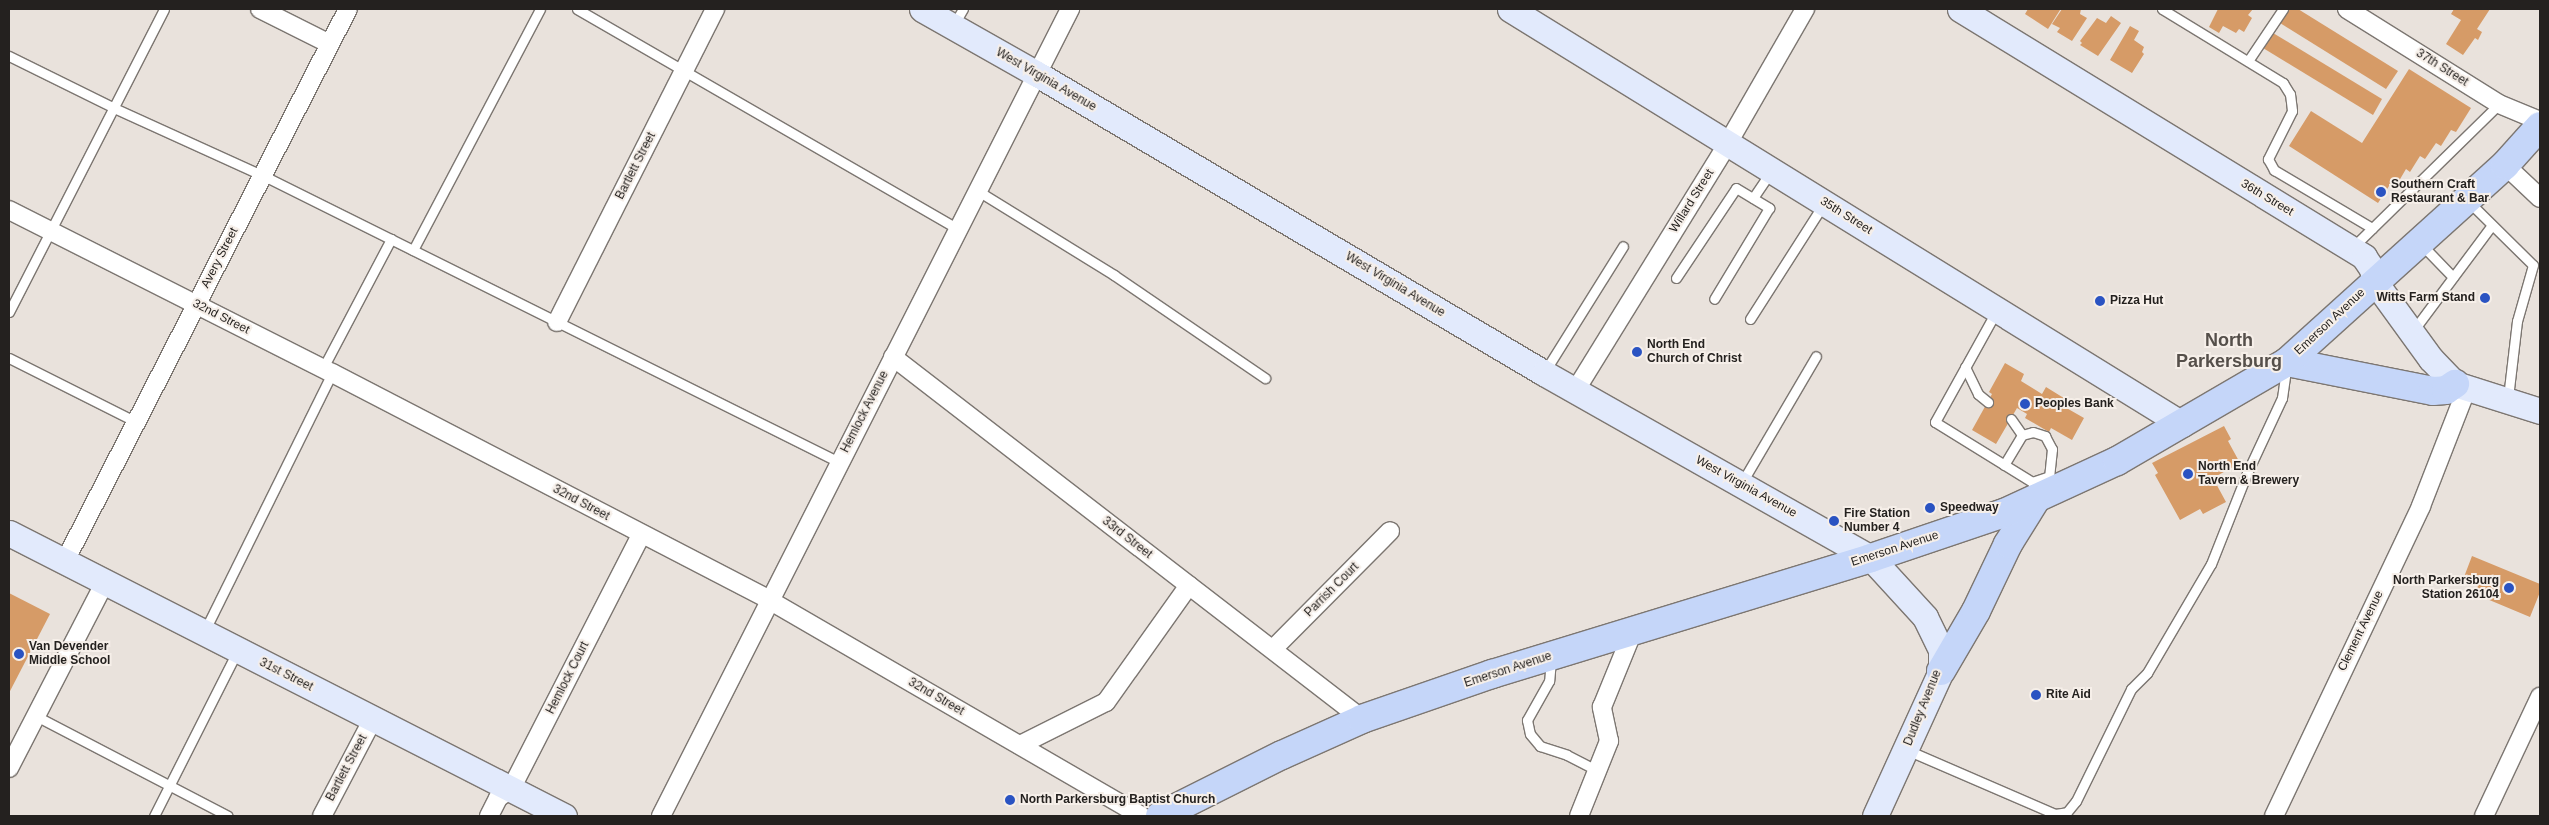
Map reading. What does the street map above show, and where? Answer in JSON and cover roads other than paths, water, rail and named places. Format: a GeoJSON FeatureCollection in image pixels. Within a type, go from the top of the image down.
{"type":"FeatureCollection","features":[{"type":"Feature","properties":{"kind":"main road","name":"Emerson Avenue"},"geometry":{"type":"LineString","coordinates":[[1160,816],[1362,719],[1551,656],[1871,558],[2004,513],[2048,488],[2117,461],[2287,362],[2504,165],[2540,126]]}},
{"type":"Feature","properties":{"kind":"main road"},"geometry":{"type":"LineString","coordinates":[[2287,362],[2434,391],[2461,386]]}},
{"type":"Feature","properties":{"kind":"main road"},"geometry":{"type":"LineString","coordinates":[[1941,671],[1976,611],[2008,544],[2048,488]]}},
{"type":"Feature","properties":{"kind":"street"},"geometry":{"type":"LineString","coordinates":[[260,9],[330,44]]}},
{"type":"Feature","properties":{"kind":"street","name":"Avery Street"},"geometry":{"type":"LineString","coordinates":[[65,561],[348,9]]}},
{"type":"Feature","properties":{"kind":"street","name":"Bartlett Street"},"geometry":{"type":"LineString","coordinates":[[557,322],[714,9]]}},
{"type":"Feature","properties":{"kind":"street","name":"West Virginia Avenue"},"geometry":{"type":"LineString","coordinates":[[922,9],[958,18],[1037,74],[1575,391],[1871,558]]}},
{"type":"Feature","properties":{"kind":"street","name":"Hemlock Avenue"},"geometry":{"type":"LineString","coordinates":[[661,816],[1070,9]]}},
{"type":"Feature","properties":{"kind":"street","name":"35th Street"},"geometry":{"type":"LineString","coordinates":[[1510,9],[2182,424]]}},
{"type":"Feature","properties":{"kind":"street","name":"Willard Street"},"geometry":{"type":"LineString","coordinates":[[1575,391],[1728,143],[1805,9]]}},
{"type":"Feature","properties":{"kind":"street","name":"36th Street"},"geometry":{"type":"LineString","coordinates":[[1960,9],[2364,257],[2372,269],[2374,282],[2431,359],[2461,386],[2540,411]]}},
{"type":"Feature","properties":{"kind":"street","name":"37th Street"},"geometry":{"type":"LineString","coordinates":[[2347,9],[2499,104],[2540,121]]}},
{"type":"Feature","properties":{"kind":"street"},"geometry":{"type":"LineString","coordinates":[[2504,165],[2540,198]]}},
{"type":"Feature","properties":{"kind":"street","name":"32nd Street"},"geometry":{"type":"LineString","coordinates":[[9,210],[328,370],[641,535],[769,600],[1142,816]]}},
{"type":"Feature","properties":{"kind":"street","name":"33rd Street"},"geometry":{"type":"LineString","coordinates":[[893,357],[1362,719]]}},
{"type":"Feature","properties":{"kind":"street","name":"Clement Avenue"},"geometry":{"type":"LineString","coordinates":[[2274,816],[2421,506],[2461,386]]}},
{"type":"Feature","properties":{"kind":"street","name":"Parrish Court"},"geometry":{"type":"LineString","coordinates":[[1273,650],[1390,531]]}},
{"type":"Feature","properties":{"kind":"street","name":"31st Street"},"geometry":{"type":"LineString","coordinates":[[9,532],[564,816]]}},
{"type":"Feature","properties":{"kind":"street","name":"Hemlock Court"},"geometry":{"type":"LineString","coordinates":[[489,816],[498,798],[511,789],[641,535]]}},
{"type":"Feature","properties":{"kind":"street","name":"Dudley Avenue"},"geometry":{"type":"LineString","coordinates":[[1871,558],[1925,618],[1941,650],[1941,671],[1907,750],[1875,816]]}},
{"type":"Feature","properties":{"kind":"street"},"geometry":{"type":"LineString","coordinates":[[9,768],[105,582]]}},
{"type":"Feature","properties":{"kind":"street"},"geometry":{"type":"LineString","coordinates":[[1020,745],[1106,702],[1189,586]]}},
{"type":"Feature","properties":{"kind":"street"},"geometry":{"type":"LineString","coordinates":[[1579,816],[1609,740],[1602,707],[1633,631]]}},
{"type":"Feature","properties":{"kind":"street"},"geometry":{"type":"LineString","coordinates":[[2484,816],[2540,697]]}},
{"type":"Feature","properties":{"kind":"street","name":"Bartlett Street"},"geometry":{"type":"LineString","coordinates":[[322,816],[373,719]]}},
{"type":"Feature","properties":{"kind":"lane"},"geometry":{"type":"LineString","coordinates":[[9,312],[164,9]]}},
{"type":"Feature","properties":{"kind":"lane"},"geometry":{"type":"LineString","coordinates":[[413,250],[540,9]]}},
{"type":"Feature","properties":{"kind":"lane"},"geometry":{"type":"LineString","coordinates":[[577,9],[958,229]]}},
{"type":"Feature","properties":{"kind":"lane"},"geometry":{"type":"LineString","coordinates":[[2162,9],[2283,83],[2290,94],[2292,111],[2268,159],[2274,170],[2372,228]]}},
{"type":"Feature","properties":{"kind":"lane"},"geometry":{"type":"LineString","coordinates":[[2248,62],[2283,9]]}},
{"type":"Feature","properties":{"kind":"lane"},"geometry":{"type":"LineString","coordinates":[[9,56],[114,108],[262,175],[839,462]]}},
{"type":"Feature","properties":{"kind":"lane"},"geometry":{"type":"LineString","coordinates":[[2351,249],[2499,104]]}},
{"type":"Feature","properties":{"kind":"lane"},"geometry":{"type":"LineString","coordinates":[[1753,198],[1772,170]]}},
{"type":"Feature","properties":{"kind":"lane"},"geometry":{"type":"LineString","coordinates":[[1676,278],[1736,188],[1769,208],[1714,299]]}},
{"type":"Feature","properties":{"kind":"lane"},"geometry":{"type":"LineString","coordinates":[[978,191],[1114,275],[1265,378]]}},
{"type":"Feature","properties":{"kind":"lane"},"geometry":{"type":"LineString","coordinates":[[2467,199],[2533,265],[2517,321],[2508,401]]}},
{"type":"Feature","properties":{"kind":"lane"},"geometry":{"type":"LineString","coordinates":[[1750,319],[1825,203]]}},
{"type":"Feature","properties":{"kind":"lane"},"geometry":{"type":"LineString","coordinates":[[2412,333],[2492,225]]}},
{"type":"Feature","properties":{"kind":"lane"},"geometry":{"type":"LineString","coordinates":[[204,632],[391,239]]}},
{"type":"Feature","properties":{"kind":"lane"},"geometry":{"type":"LineString","coordinates":[[2419,242],[2453,277]]}},
{"type":"Feature","properties":{"kind":"lane"},"geometry":{"type":"LineString","coordinates":[[1544,373],[1623,246]]}},
{"type":"Feature","properties":{"kind":"lane"},"geometry":{"type":"LineString","coordinates":[[1997,310],[1935,422],[2032,482],[2048,488],[2052,449],[2045,436],[2033,432],[2022,435],[2004,464]]}},
{"type":"Feature","properties":{"kind":"lane"},"geometry":{"type":"LineString","coordinates":[[1741,484],[1816,356]]}},
{"type":"Feature","properties":{"kind":"lane"},"geometry":{"type":"LineString","coordinates":[[9,358],[136,422]]}},
{"type":"Feature","properties":{"kind":"lane"},"geometry":{"type":"LineString","coordinates":[[1907,750],[2055,814],[2067,812],[2076,801],[2131,689],[2148,673],[2211,564],[2247,473],[2282,398],[2287,362]]}},
{"type":"Feature","properties":{"kind":"lane"},"geometry":{"type":"LineString","coordinates":[[1965,367],[1978,394],[1988,402]]}},
{"type":"Feature","properties":{"kind":"lane"},"geometry":{"type":"LineString","coordinates":[[2011,418],[2022,435]]}},
{"type":"Feature","properties":{"kind":"lane"},"geometry":{"type":"LineString","coordinates":[[154,816],[238,650]]}},
{"type":"Feature","properties":{"kind":"lane"},"geometry":{"type":"LineString","coordinates":[[1551,656],[1549,682],[1527,720],[1530,734],[1540,746],[1568,756],[1598,771]]}},
{"type":"Feature","properties":{"kind":"lane"},"geometry":{"type":"LineString","coordinates":[[36,716],[228,816]]}},
{"type":"Feature","properties":{"kind":"place","name":"Southern Craft Restaurant & Bar"},"geometry":{"type":"Point","coordinates":[2381,192]}},
{"type":"Feature","properties":{"kind":"place","name":"Witts Farm Stand"},"geometry":{"type":"Point","coordinates":[2485,298]}},
{"type":"Feature","properties":{"kind":"place","name":"Pizza Hut"},"geometry":{"type":"Point","coordinates":[2100,301]}},
{"type":"Feature","properties":{"kind":"place","name":"North End Church of Christ"},"geometry":{"type":"Point","coordinates":[1637,352]}},
{"type":"Feature","properties":{"kind":"place","name":"Peoples Bank"},"geometry":{"type":"Point","coordinates":[2025,404]}},
{"type":"Feature","properties":{"kind":"place","name":"North End Tavern & Brewery"},"geometry":{"type":"Point","coordinates":[2188,474]}},
{"type":"Feature","properties":{"kind":"place","name":"Speedway"},"geometry":{"type":"Point","coordinates":[1930,508]}},
{"type":"Feature","properties":{"kind":"place","name":"Fire Station Number 4"},"geometry":{"type":"Point","coordinates":[1834,521]}},
{"type":"Feature","properties":{"kind":"place","name":"North Parkersburg Station 26104"},"geometry":{"type":"Point","coordinates":[2509,588]}},
{"type":"Feature","properties":{"kind":"place","name":"Van Devender Middle School"},"geometry":{"type":"Point","coordinates":[19,654]}},
{"type":"Feature","properties":{"kind":"place","name":"Rite Aid"},"geometry":{"type":"Point","coordinates":[2036,695]}},
{"type":"Feature","properties":{"kind":"place","name":"North Parkersburg Baptist Church"},"geometry":{"type":"Point","coordinates":[1010,800]}},
{"type":"Feature","properties":{"kind":"district","name":"North Parkersburg"},"geometry":{"type":"Point","coordinates":[2229,351]}}]}
